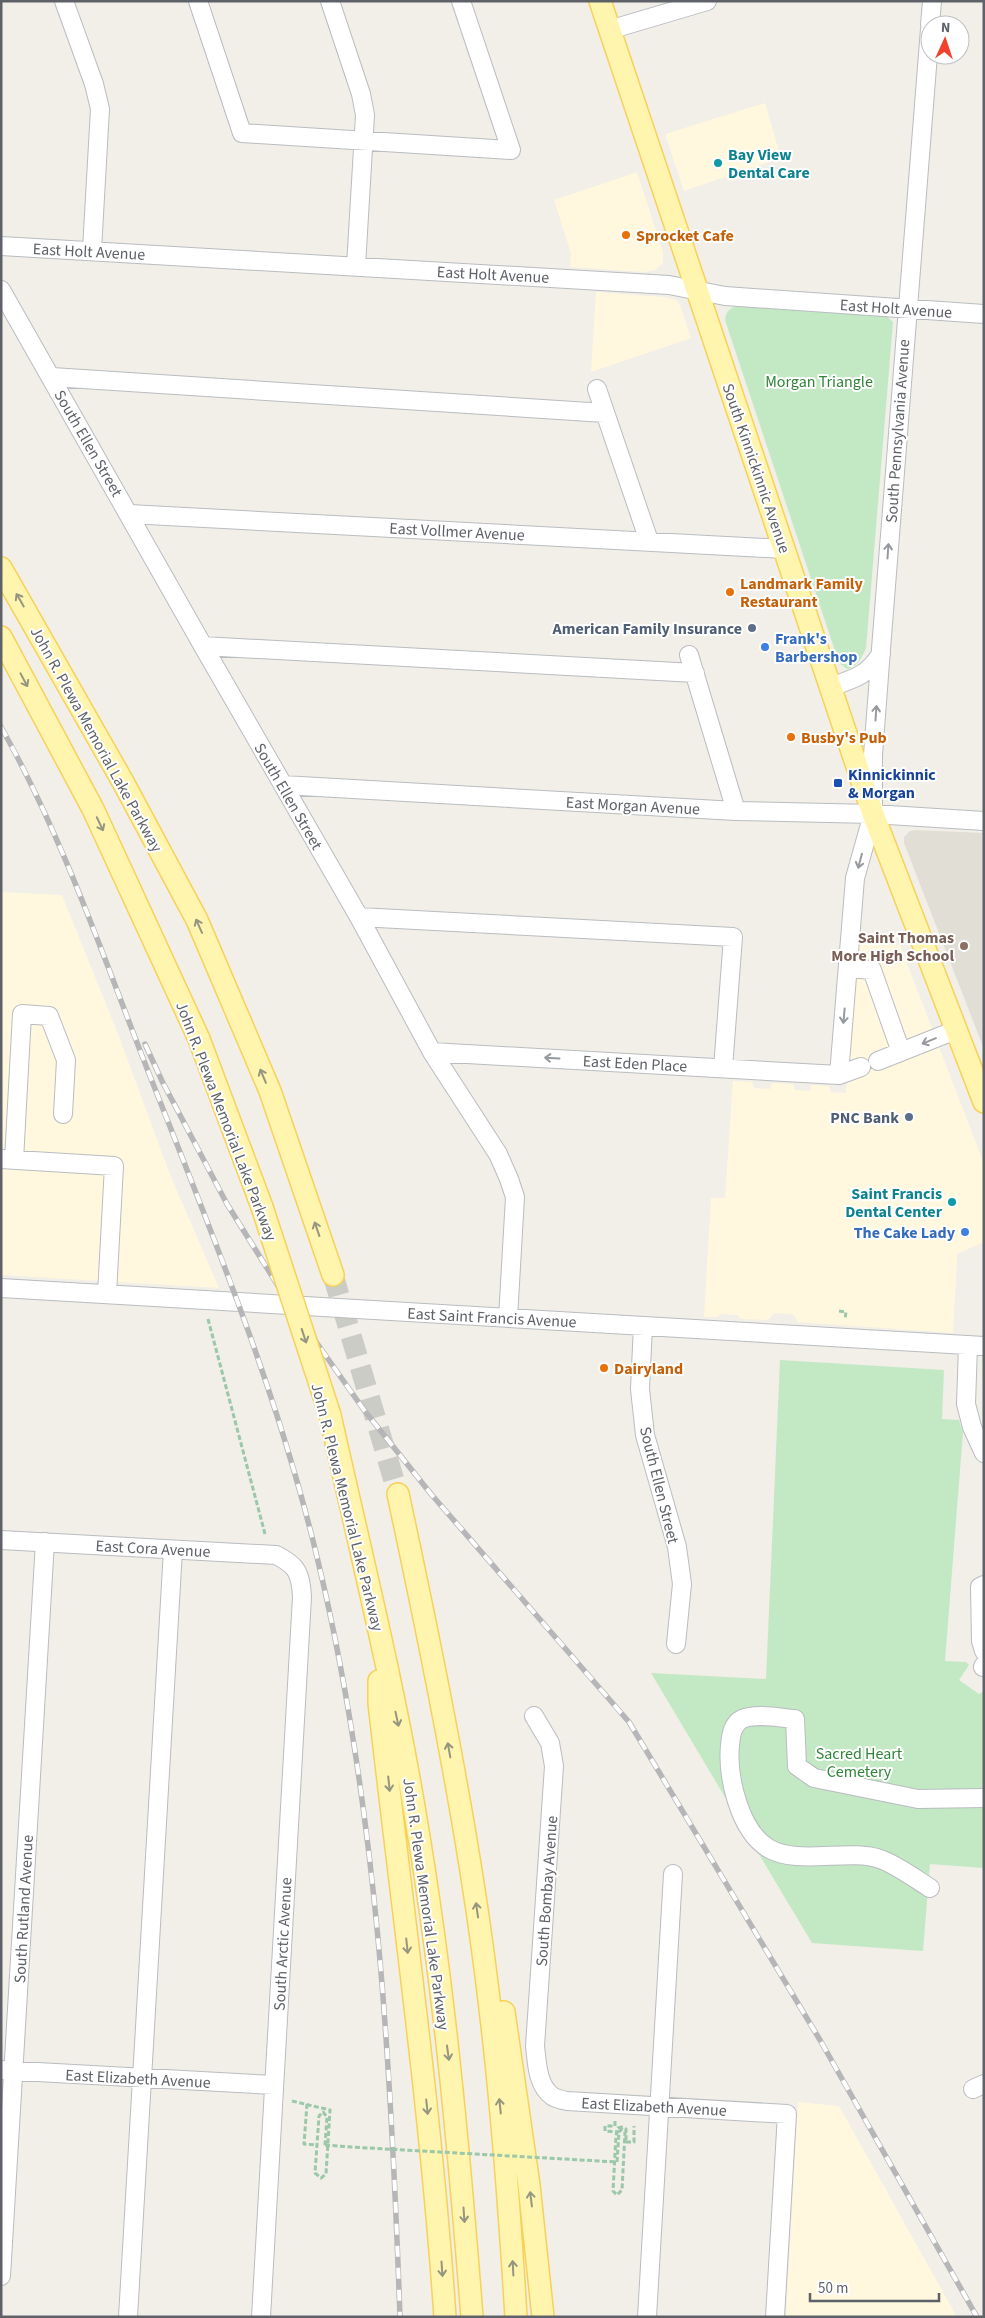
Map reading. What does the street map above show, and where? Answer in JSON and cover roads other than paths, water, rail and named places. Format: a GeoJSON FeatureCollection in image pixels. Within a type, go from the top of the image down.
{"type":"FeatureCollection","features":[{"type":"Feature","properties":{"kind":"main road","name":"South Kinnickinnic Avenue"},"geometry":{"type":"LineString","coordinates":[[600,1],[695,289],[873,814],[984,1102]]}},
{"type":"Feature","properties":{"kind":"main road","name":"John R. Plewa Memorial Lake Parkway"},"geometry":{"type":"LineString","coordinates":[[1,568],[123,782],[197,920],[270,1091],[333,1275]]}},
{"type":"Feature","properties":{"kind":"main road","name":"John R. Plewa Memorial Lake Parkway"},"geometry":{"type":"LineString","coordinates":[[1,637],[102,827],[198,1039],[262,1207],[330,1416],[378,1631],[416,1820],[448,2052],[461,2176],[472,2317]]}},
{"type":"Feature","properties":{"kind":"main road"},"geometry":{"type":"LineString","coordinates":[[398,1494],[426,1620],[472,1872],[491,2019],[508,2191],[516,2317]]}},
{"type":"Feature","properties":{"kind":"main road"},"geometry":{"type":"LineString","coordinates":[[378,1631],[379,1703],[434,2167],[445,2317]]}},
{"type":"Feature","properties":{"kind":"main road"},"geometry":{"type":"LineString","coordinates":[[480,1937],[503,2007],[529,2185],[543,2317]]}},
{"type":"Feature","properties":{"kind":"street"},"geometry":{"type":"LineString","coordinates":[[64,1],[94,84],[100,109],[92,250]]}},
{"type":"Feature","properties":{"kind":"street"},"geometry":{"type":"LineString","coordinates":[[198,1],[242,133],[511,150],[461,1]]}},
{"type":"Feature","properties":{"kind":"street"},"geometry":{"type":"LineString","coordinates":[[330,1],[361,94],[365,115],[356,266]]}},
{"type":"Feature","properties":{"kind":"street"},"geometry":{"type":"LineString","coordinates":[[609,30],[707,1]]}},
{"type":"Feature","properties":{"kind":"street"},"geometry":{"type":"LineString","coordinates":[[931,15],[932,1]]}},
{"type":"Feature","properties":{"kind":"street","name":"South Pennsylvania Avenue"},"geometry":{"type":"LineString","coordinates":[[839,1076],[855,878],[873,814],[874,755],[881,654],[906,308],[927,65]]}},
{"type":"Feature","properties":{"kind":"street","name":"East Holt Avenue"},"geometry":{"type":"LineString","coordinates":[[1,246],[669,284],[725,296],[984,314]]}},
{"type":"Feature","properties":{"kind":"street","name":"South Ellen Street"},"geometry":{"type":"LineString","coordinates":[[1,290],[52,377],[202,646],[360,917],[432,1052],[498,1154],[515,1198],[508,1318]]}},
{"type":"Feature","properties":{"kind":"street"},"geometry":{"type":"LineString","coordinates":[[52,377],[605,413]]}},
{"type":"Feature","properties":{"kind":"street"},"geometry":{"type":"LineString","coordinates":[[597,389],[649,541]]}},
{"type":"Feature","properties":{"kind":"street","name":"East Vollmer Avenue"},"geometry":{"type":"LineString","coordinates":[[129,514],[784,549]]}},
{"type":"Feature","properties":{"kind":"street"},"geometry":{"type":"LineString","coordinates":[[202,646],[695,674]]}},
{"type":"Feature","properties":{"kind":"street"},"geometry":{"type":"LineString","coordinates":[[830,686],[865,673],[881,654]]}},
{"type":"Feature","properties":{"kind":"street"},"geometry":{"type":"LineString","coordinates":[[690,655],[736,811]]}},
{"type":"Feature","properties":{"kind":"street","name":"East Morgan Avenue"},"geometry":{"type":"LineString","coordinates":[[283,785],[736,811],[873,814],[984,821]]}},
{"type":"Feature","properties":{"kind":"street"},"geometry":{"type":"LineString","coordinates":[[360,917],[733,937],[723,1068]]}},
{"type":"Feature","properties":{"kind":"street"},"geometry":{"type":"LineString","coordinates":[[848,968],[872,970],[901,1052]]}},
{"type":"Feature","properties":{"kind":"street"},"geometry":{"type":"LineString","coordinates":[[63,1114],[66,1060],[48,1016],[22,1014],[8,1159],[114,1166],[107,1294]]}},
{"type":"Feature","properties":{"kind":"street"},"geometry":{"type":"LineString","coordinates":[[878,1061],[956,1030]]}},
{"type":"Feature","properties":{"kind":"street","name":"East Eden Place"},"geometry":{"type":"LineString","coordinates":[[432,1052],[839,1076]]}},
{"type":"Feature","properties":{"kind":"street"},"geometry":{"type":"LineString","coordinates":[[839,1076],[861,1068]]}},
{"type":"Feature","properties":{"kind":"street","name":"East Saint Francis Avenue"},"geometry":{"type":"LineString","coordinates":[[1,1288],[976,1345]]}},
{"type":"Feature","properties":{"kind":"street","name":"South Ellen Street"},"geometry":{"type":"LineString","coordinates":[[643,1326],[640,1389],[645,1435],[676,1547],[682,1584],[676,1644]]}},
{"type":"Feature","properties":{"kind":"street"},"geometry":{"type":"LineString","coordinates":[[976,1345],[966,1404],[972,1427],[984,1453]]}},
{"type":"Feature","properties":{"kind":"street","name":"East Cora Avenue"},"geometry":{"type":"LineString","coordinates":[[1,1540],[276,1554],[290,1562],[298,1572]]}},
{"type":"Feature","properties":{"kind":"street","name":"South Rutland Avenue"},"geometry":{"type":"LineString","coordinates":[[1,2276],[8,2070],[45,1542]]}},
{"type":"Feature","properties":{"kind":"street"},"geometry":{"type":"LineString","coordinates":[[128,2317],[173,1550]]}},
{"type":"Feature","properties":{"kind":"street","name":"South Arctic Avenue"},"geometry":{"type":"LineString","coordinates":[[261,2317],[302,1597],[298,1572]]}},
{"type":"Feature","properties":{"kind":"street"},"geometry":{"type":"LineString","coordinates":[[984,1585],[980,1587],[980,1641],[984,1661]]}},
{"type":"Feature","properties":{"kind":"street","name":"South Bombay Avenue"},"geometry":{"type":"LineString","coordinates":[[534,1716],[550,1743],[554,1766],[536,2046],[538,2070]]}},
{"type":"Feature","properties":{"kind":"street"},"geometry":{"type":"LineString","coordinates":[[930,1888],[880,1859],[859,1856],[805,1856],[783,1853],[768,1848],[754,1834],[731,1786],[728,1762],[731,1734],[735,1725],[742,1719],[766,1717],[795,1719],[797,1766],[814,1778],[918,1799],[984,1798]]}},
{"type":"Feature","properties":{"kind":"street"},"geometry":{"type":"LineString","coordinates":[[647,2317],[661,2107],[673,1874]]}},
{"type":"Feature","properties":{"kind":"street","name":"East Elizabeth Avenue"},"geometry":{"type":"LineString","coordinates":[[8,2070],[274,2085]]}},
{"type":"Feature","properties":{"kind":"street","name":"East Elizabeth Avenue"},"geometry":{"type":"LineString","coordinates":[[538,2070],[543,2084],[551,2096],[567,2101],[787,2114],[775,2317]]}},
{"type":"Feature","properties":{"kind":"tunnel"},"geometry":{"type":"LineString","coordinates":[[333,1275],[398,1494]]}},
{"type":"Feature","properties":{"kind":"railway"},"geometry":{"type":"LineString","coordinates":[[1,727],[43,810],[80,896],[219,1251],[283,1433],[317,1557],[337,1650],[354,1745],[378,1935],[392,2126],[400,2317]]}},
{"type":"Feature","properties":{"kind":"railway"},"geometry":{"type":"LineString","coordinates":[[145,1044],[162,1081],[227,1204],[290,1305],[364,1410],[431,1494],[629,1722],[820,2040],[977,2317]]}},
{"type":"Feature","properties":{"kind":"place","name":"Bay View Dental Care"},"geometry":{"type":"Point","coordinates":[718,163]}},
{"type":"Feature","properties":{"kind":"place","name":"Sprocket Cafe"},"geometry":{"type":"Point","coordinates":[626,235]}},
{"type":"Feature","properties":{"kind":"place","name":"Landmark Family Restaurant"},"geometry":{"type":"Point","coordinates":[730,592]}},
{"type":"Feature","properties":{"kind":"place","name":"American Family Insurance"},"geometry":{"type":"Point","coordinates":[752,628]}},
{"type":"Feature","properties":{"kind":"place","name":"Frank's Barbershop"},"geometry":{"type":"Point","coordinates":[765,647]}},
{"type":"Feature","properties":{"kind":"place","name":"Busby's Pub"},"geometry":{"type":"Point","coordinates":[791,737]}},
{"type":"Feature","properties":{"kind":"place","name":"Kinnickinnic & Morgan"},"geometry":{"type":"Point","coordinates":[838,783]}},
{"type":"Feature","properties":{"kind":"place","name":"Saint Thomas More High School"},"geometry":{"type":"Point","coordinates":[964,946]}},
{"type":"Feature","properties":{"kind":"place","name":"PNC Bank"},"geometry":{"type":"Point","coordinates":[909,1117]}},
{"type":"Feature","properties":{"kind":"place","name":"Saint Francis Dental Center"},"geometry":{"type":"Point","coordinates":[952,1202]}},
{"type":"Feature","properties":{"kind":"place","name":"The Cake Lady"},"geometry":{"type":"Point","coordinates":[965,1232]}},
{"type":"Feature","properties":{"kind":"place","name":"Dairyland"},"geometry":{"type":"Point","coordinates":[604,1368]}},
{"type":"Feature","properties":{"kind":"park label","name":"Morgan Triangle"},"geometry":{"type":"Point","coordinates":[819,381]}},
{"type":"Feature","properties":{"kind":"park label","name":"Sacred Heart Cemetery"},"geometry":{"type":"Point","coordinates":[859,1762]}}]}
